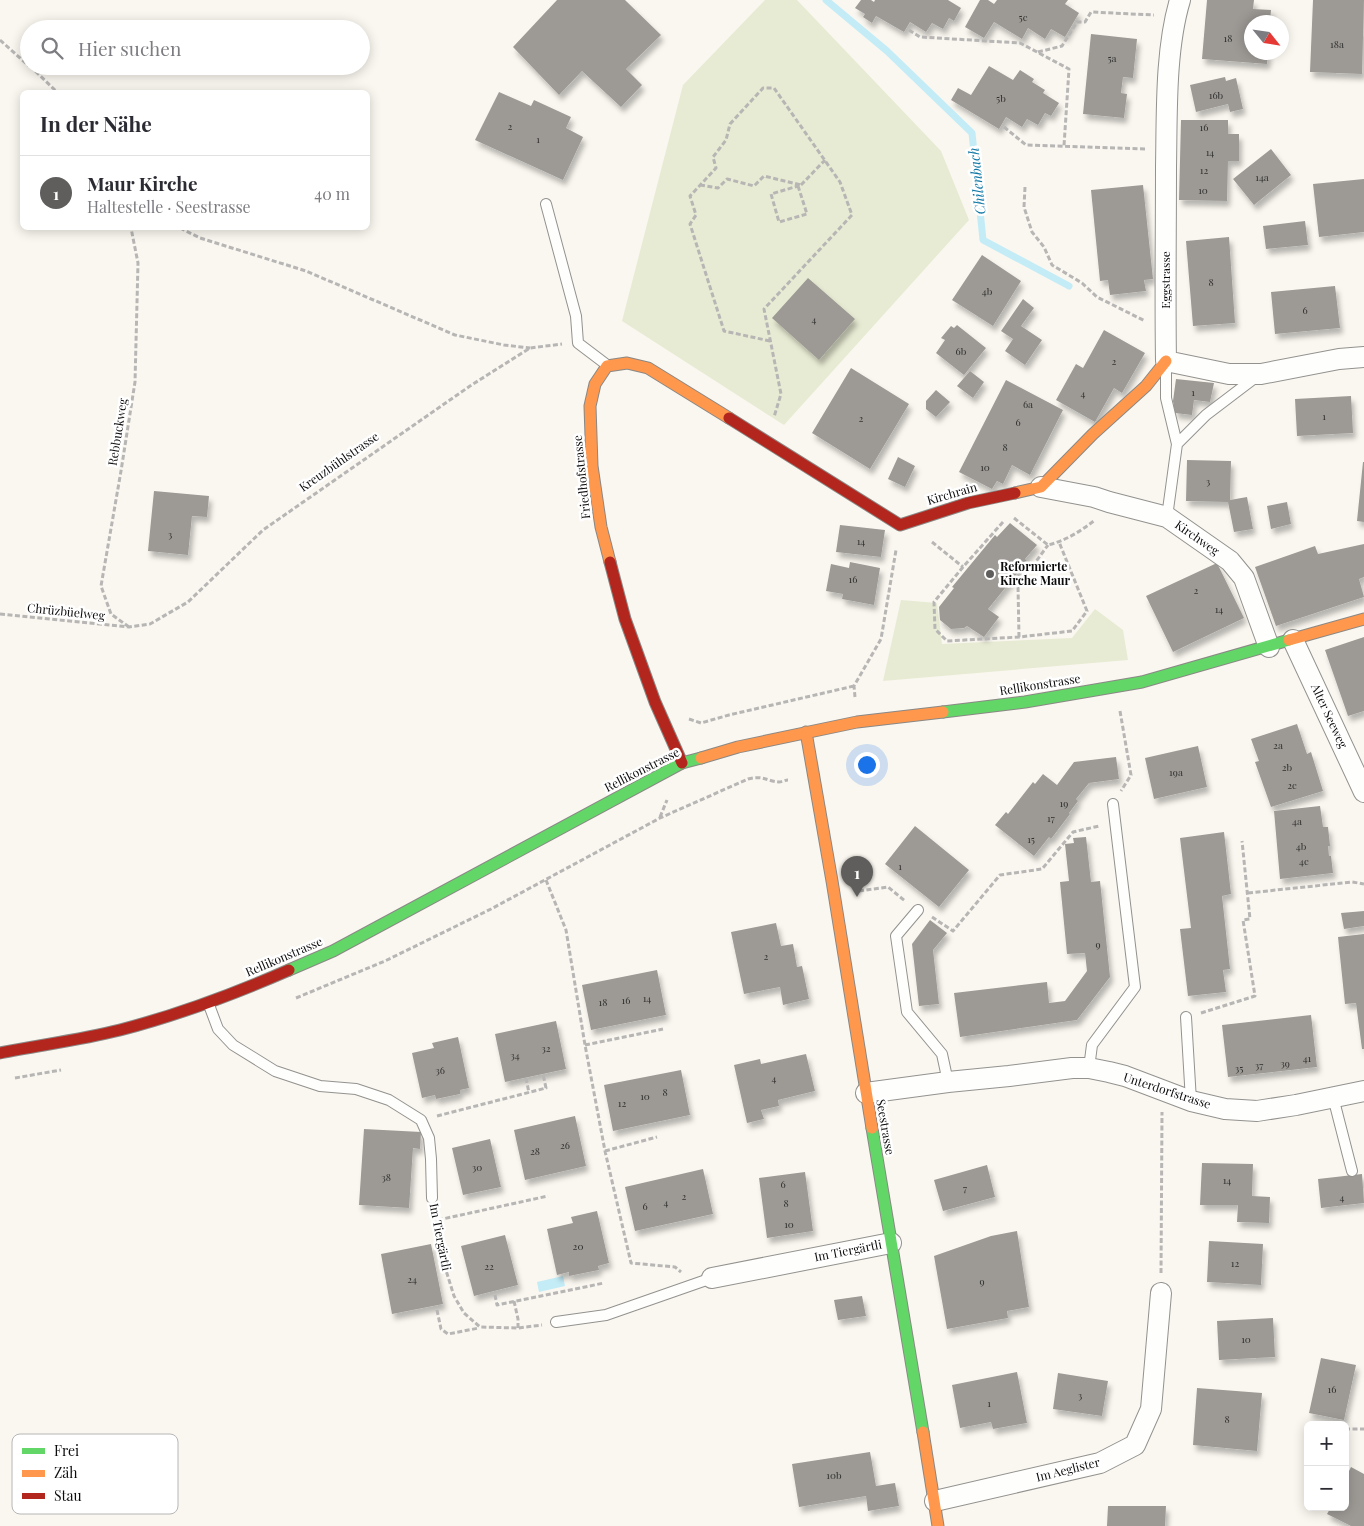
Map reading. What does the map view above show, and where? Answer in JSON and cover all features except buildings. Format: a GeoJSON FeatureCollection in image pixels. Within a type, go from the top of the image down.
{"type":"FeatureCollection","features":[{"type":"Feature","properties":{"kind":"street","name":"Eggstrasse"},"geometry":{"type":"LineString","coordinates":[[1166,361],[1168,79],[1177,8]]}},
{"type":"Feature","properties":{"kind":"street"},"geometry":{"type":"LineString","coordinates":[[1041,487],[1092,434],[1146,386],[1166,361],[1229,374],[1261,374],[1364,357]]}},
{"type":"Feature","properties":{"kind":"street"},"geometry":{"type":"LineString","coordinates":[[607,366],[627,363],[648,368],[766,441],[905,523]]}},
{"type":"Feature","properties":{"kind":"street","name":"Friedhofstrasse"},"geometry":{"type":"LineString","coordinates":[[607,366],[595,384],[590,406],[592,466],[601,527],[625,618],[655,702],[682,763]]}},
{"type":"Feature","properties":{"kind":"street","name":"Kirchweg"},"geometry":{"type":"LineString","coordinates":[[1041,487],[1094,496],[1109,502],[1167,517],[1230,561],[1244,578],[1269,647]]}},
{"type":"Feature","properties":{"kind":"street","name":"Kirchrain"},"geometry":{"type":"LineString","coordinates":[[905,523],[968,503],[1041,487]]}},
{"type":"Feature","properties":{"kind":"street","name":"Rellikonstrasse"},"geometry":{"type":"LineString","coordinates":[[0,1053],[119,1030],[208,1004],[274,978],[334,951],[682,763],[738,747],[857,722],[1025,702],[1142,682],[1364,619]]}},
{"type":"Feature","properties":{"kind":"street","name":"Alter Seeweg"},"geometry":{"type":"LineString","coordinates":[[1293,640],[1364,792]]}},
{"type":"Feature","properties":{"kind":"street","name":"Seestrasse"},"geometry":{"type":"LineString","coordinates":[[806,732],[938,1526]]}},
{"type":"Feature","properties":{"kind":"street","name":"Unterdorfstrasse"},"geometry":{"type":"LineString","coordinates":[[866,1093],[1056,1069],[1089,1068],[1125,1076],[1191,1101],[1225,1109],[1257,1111],[1364,1091]]}},
{"type":"Feature","properties":{"kind":"street","name":"Im Tiergärtli"},"geometry":{"type":"LineString","coordinates":[[712,1278],[891,1243]]}},
{"type":"Feature","properties":{"kind":"street","name":"Im Aeglister"},"geometry":{"type":"LineString","coordinates":[[935,1501],[1100,1463],[1134,1445],[1151,1409],[1161,1293]]}},
{"type":"Feature","properties":{"kind":"lane"},"geometry":{"type":"LineString","coordinates":[[546,204],[576,316],[578,343],[607,366]]}},
{"type":"Feature","properties":{"kind":"lane"},"geometry":{"type":"LineString","coordinates":[[1166,361],[1166,398],[1178,444],[1167,517]]}},
{"type":"Feature","properties":{"kind":"lane"},"geometry":{"type":"LineString","coordinates":[[1178,444],[1206,415],[1261,374]]}},
{"type":"Feature","properties":{"kind":"lane"},"geometry":{"type":"LineString","coordinates":[[1089,1068],[1092,1045],[1135,987],[1113,804]]}},
{"type":"Feature","properties":{"kind":"lane"},"geometry":{"type":"LineString","coordinates":[[918,910],[896,936],[907,1012],[942,1054],[948,1082]]}},
{"type":"Feature","properties":{"kind":"lane"},"geometry":{"type":"LineString","coordinates":[[208,1004],[218,1029],[233,1045],[274,1071],[320,1086],[356,1089],[389,1100],[421,1120]]}},
{"type":"Feature","properties":{"kind":"lane"},"geometry":{"type":"LineString","coordinates":[[1186,1018],[1191,1101]]}},
{"type":"Feature","properties":{"kind":"lane"},"geometry":{"type":"LineString","coordinates":[[1333,1097],[1352,1171]]}},
{"type":"Feature","properties":{"kind":"lane","name":"Im Tiergärtli"},"geometry":{"type":"LineString","coordinates":[[421,1120],[429,1138],[432,1198]]}},
{"type":"Feature","properties":{"kind":"lane","name":"Im Tiergärtli"},"geometry":{"type":"LineString","coordinates":[[556,1322],[606,1315],[712,1278]]}},
{"type":"Feature","properties":{"kind":"path"},"geometry":{"type":"LineString","coordinates":[[1037,52],[1062,46],[1077,22],[1085,22],[1090,12],[1177,8]]}},
{"type":"Feature","properties":{"kind":"path"},"geometry":{"type":"LineString","coordinates":[[909,30],[920,37],[1020,43],[1070,70],[1064,146]]}},
{"type":"Feature","properties":{"kind":"path"},"geometry":{"type":"LineString","coordinates":[[0,40],[20,58]]}},
{"type":"Feature","properties":{"kind":"path"},"geometry":{"type":"LineString","coordinates":[[39,75],[55,90]]}},
{"type":"Feature","properties":{"kind":"path"},"geometry":{"type":"LineString","coordinates":[[766,441],[781,394],[764,310],[852,215],[840,182],[825,160],[774,88],[763,88],[730,124],[726,140],[713,156],[716,168],[690,196],[696,215],[690,224],[724,331],[770,342]]}},
{"type":"Feature","properties":{"kind":"path"},"geometry":{"type":"LineString","coordinates":[[1004,127],[1026,145],[1166,150]]}},
{"type":"Feature","properties":{"kind":"path"},"geometry":{"type":"LineString","coordinates":[[800,186],[806,214],[780,222],[771,194],[800,186],[825,160]]}},
{"type":"Feature","properties":{"kind":"path"},"geometry":{"type":"LineString","coordinates":[[700,185],[718,188],[727,179],[754,186],[764,176],[800,186]]}},
{"type":"Feature","properties":{"kind":"path"},"geometry":{"type":"LineString","coordinates":[[1026,188],[1024,206],[1032,232],[1044,247],[1052,265],[1082,283],[1097,297],[1146,321],[1166,322]]}},
{"type":"Feature","properties":{"kind":"path","name":"Rebbuckweg"},"geometry":{"type":"LineString","coordinates":[[129,627],[111,614],[101,586],[135,382],[138,263],[131,230]]}},
{"type":"Feature","properties":{"kind":"path"},"geometry":{"type":"LineString","coordinates":[[184,230],[200,238],[306,271],[455,335],[530,348]]}},
{"type":"Feature","properties":{"kind":"path","name":"Kreuzbühlstrasse"},"geometry":{"type":"LineString","coordinates":[[129,627],[150,624],[188,602],[263,530],[470,386],[530,348],[578,343]]}},
{"type":"Feature","properties":{"kind":"path"},"geometry":{"type":"LineString","coordinates":[[1010,514],[1048,545]]}},
{"type":"Feature","properties":{"kind":"path"},"geometry":{"type":"LineString","coordinates":[[1004,521],[934,602],[935,629],[947,641],[1019,637],[1072,631],[1087,611],[1059,542]]}},
{"type":"Feature","properties":{"kind":"path"},"geometry":{"type":"LineString","coordinates":[[857,722],[854,686],[881,639],[905,523],[963,567]]}},
{"type":"Feature","properties":{"kind":"path"},"geometry":{"type":"LineString","coordinates":[[1019,637],[1018,586],[1048,545],[1059,542],[1087,526]]}},
{"type":"Feature","properties":{"kind":"path","name":"Chrüzbüelweg"},"geometry":{"type":"LineString","coordinates":[[0,614],[129,627]]}},
{"type":"Feature","properties":{"kind":"path"},"geometry":{"type":"LineString","coordinates":[[686,717],[701,723],[854,686]]}},
{"type":"Feature","properties":{"kind":"path"},"geometry":{"type":"LineString","coordinates":[[1113,804],[1131,776],[1116,686]]}},
{"type":"Feature","properties":{"kind":"path"},"geometry":{"type":"LineString","coordinates":[[918,910],[928,914],[953,931],[1000,875],[1042,869],[1073,832],[1115,823]]}},
{"type":"Feature","properties":{"kind":"path"},"geometry":{"type":"LineString","coordinates":[[1186,1018],[1255,996],[1243,920],[1250,919],[1242,841]]}},
{"type":"Feature","properties":{"kind":"path"},"geometry":{"type":"LineString","coordinates":[[546,880],[566,930],[605,1150],[631,1263],[676,1267],[691,1284]]}},
{"type":"Feature","properties":{"kind":"path"},"geometry":{"type":"LineString","coordinates":[[1248,893],[1352,882],[1364,884]]}},
{"type":"Feature","properties":{"kind":"path"},"geometry":{"type":"LineString","coordinates":[[834,895],[888,887],[901,898]]}},
{"type":"Feature","properties":{"kind":"path"},"geometry":{"type":"LineString","coordinates":[[585,1045],[663,1029]]}},
{"type":"Feature","properties":{"kind":"path"},"geometry":{"type":"LineString","coordinates":[[421,1120],[546,1088],[543,1074]]}},
{"type":"Feature","properties":{"kind":"path"},"geometry":{"type":"LineString","coordinates":[[526,1078],[529,1093]]}},
{"type":"Feature","properties":{"kind":"path"},"geometry":{"type":"LineString","coordinates":[[1161,1293],[1162,1091]]}},
{"type":"Feature","properties":{"kind":"path"},"geometry":{"type":"LineString","coordinates":[[605,1150],[656,1137]]}},
{"type":"Feature","properties":{"kind":"path"},"geometry":{"type":"LineString","coordinates":[[438,1220],[548,1196]]}},
{"type":"Feature","properties":{"kind":"path","name":"Im Tiergärtli"},"geometry":{"type":"LineString","coordinates":[[432,1198],[438,1220],[444,1264],[454,1296],[464,1313],[480,1328]]}},
{"type":"Feature","properties":{"kind":"path"},"geometry":{"type":"LineString","coordinates":[[495,1295],[497,1305],[604,1283]]}},
{"type":"Feature","properties":{"kind":"path"},"geometry":{"type":"LineString","coordinates":[[514,1301],[518,1328]]}},
{"type":"Feature","properties":{"kind":"path"},"geometry":{"type":"LineString","coordinates":[[437,1310],[441,1329],[448,1334],[480,1328],[518,1328],[556,1322]]}},
{"type":"Feature","properties":{"kind":"path"},"geometry":{"type":"LineString","coordinates":[[1349,1429],[1364,1430]]}},
{"type":"Feature","properties":{"kind":"green space"},"geometry":{"type":"Polygon","coordinates":[[[765,0],[797,0],[941,151],[969,220],[784,425],[622,321],[683,85],[765,0]]]}},
{"type":"Feature","properties":{"kind":"green space"},"geometry":{"type":"Polygon","coordinates":[[[901,600],[937,603],[942,644],[1072,638],[1095,609],[1123,630],[1128,660],[883,681],[901,600]]]}},
{"type":"Feature","properties":{"kind":"water"},"geometry":{"type":"Polygon","coordinates":[[[563,1276],[565,1286],[539,1292],[537,1282],[563,1276]]]}},
{"type":"Feature","properties":{"kind":"waterway","name":"Chilenbach"},"geometry":{"type":"LineString","coordinates":[[826,0],[887,51],[972,133],[983,240],[1069,286]]}},
{"type":"Feature","properties":{"kind":"traffic: fast"},"geometry":{"type":"LineString","coordinates":[[943,712],[1025,702],[1142,682],[1289,640]]}},
{"type":"Feature","properties":{"kind":"traffic: fast"},"geometry":{"type":"LineString","coordinates":[[289,970],[333,951],[682,763],[701,758]]}},
{"type":"Feature","properties":{"kind":"traffic: fast"},"geometry":{"type":"LineString","coordinates":[[872,1128],[923,1432]]}},
{"type":"Feature","properties":{"kind":"traffic: slow"},"geometry":{"type":"LineString","coordinates":[[1015,493],[1041,487],[1093,434],[1146,386],[1166,361]]}},
{"type":"Feature","properties":{"kind":"traffic: slow"},"geometry":{"type":"LineString","coordinates":[[610,562],[601,527],[592,466],[590,406],[595,384],[607,366],[627,363],[648,368],[729,418]]}},
{"type":"Feature","properties":{"kind":"traffic: slow"},"geometry":{"type":"LineString","coordinates":[[1289,640],[1364,619]]}},
{"type":"Feature","properties":{"kind":"traffic: slow"},"geometry":{"type":"LineString","coordinates":[[701,758],[738,747],[857,722],[943,712]]}},
{"type":"Feature","properties":{"kind":"traffic: slow"},"geometry":{"type":"LineString","coordinates":[[806,732],[872,1128]]}},
{"type":"Feature","properties":{"kind":"traffic: slow"},"geometry":{"type":"LineString","coordinates":[[923,1432],[938,1526]]}},
{"type":"Feature","properties":{"kind":"traffic: jam"},"geometry":{"type":"LineString","coordinates":[[729,418],[900,525],[968,503],[1015,493]]}},
{"type":"Feature","properties":{"kind":"traffic: jam"},"geometry":{"type":"LineString","coordinates":[[610,562],[625,619],[655,702],[682,763]]}},
{"type":"Feature","properties":{"kind":"traffic: jam"},"geometry":{"type":"LineString","coordinates":[[0,1053],[90,1037],[163,1018],[289,970]]}},
{"type":"Feature","properties":{"kind":"place","name":"Reformierte Kirche Maur"},"geometry":{"type":"Point","coordinates":[990,574]}},
{"type":"Feature","properties":{"kind":"place","name":"Maur Kirche"},"geometry":{"type":"Point","coordinates":[857,897]}}]}
